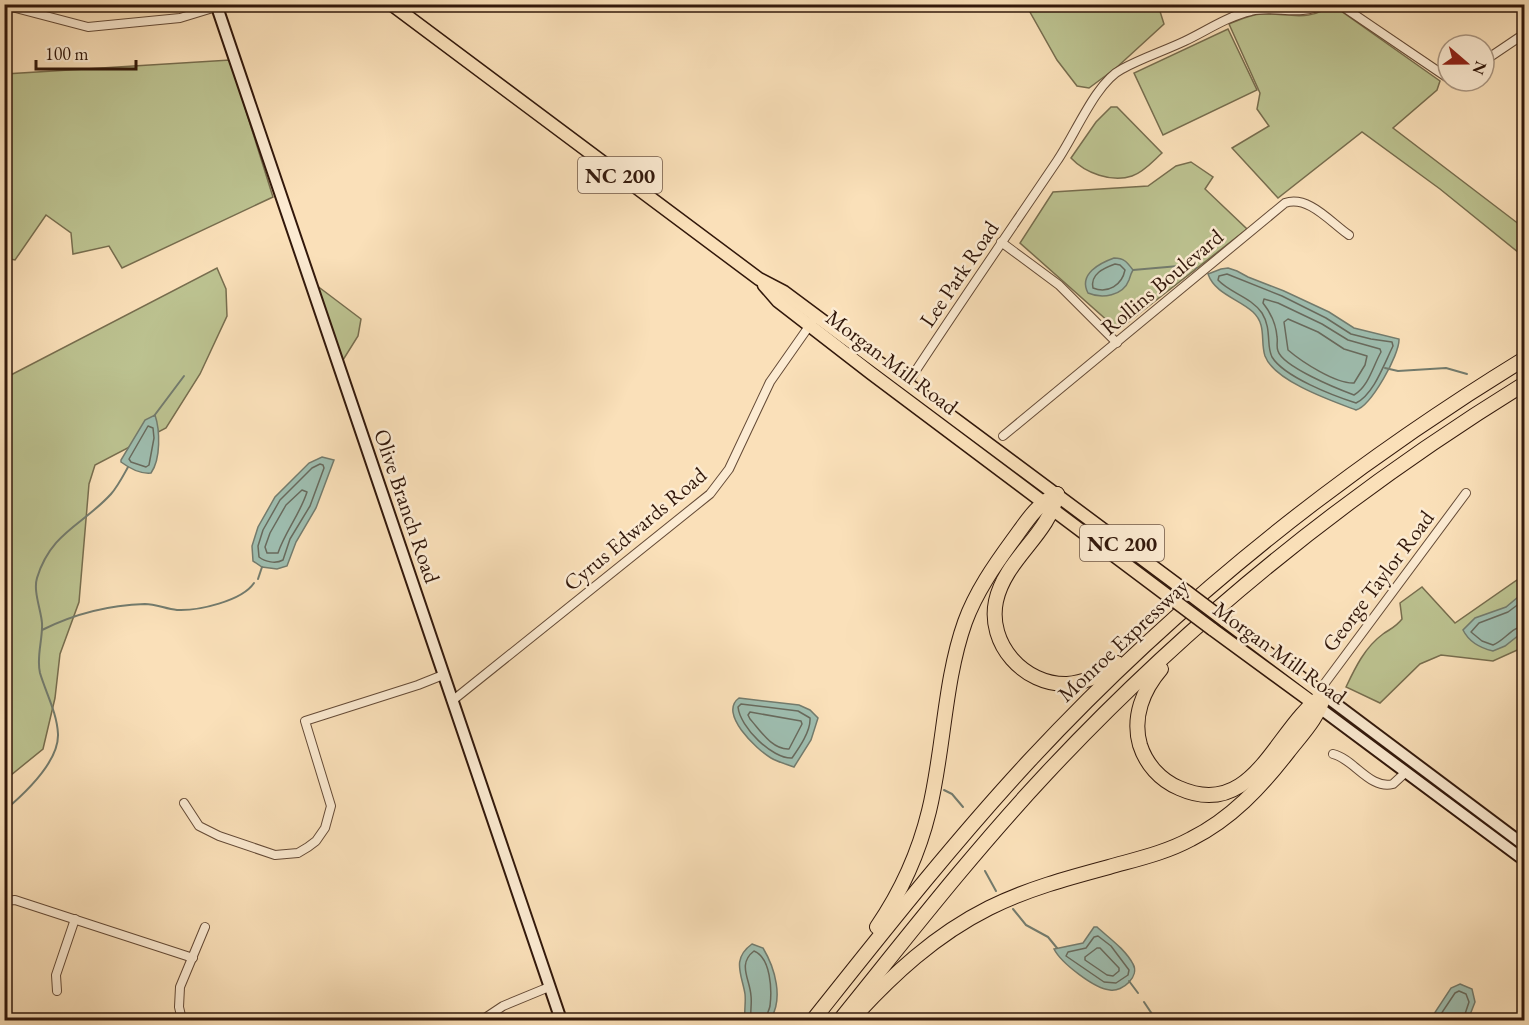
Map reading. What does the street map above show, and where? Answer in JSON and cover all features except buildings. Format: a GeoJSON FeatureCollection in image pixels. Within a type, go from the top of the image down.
{"type":"FeatureCollection","features":[{"type":"Feature","properties":{"kind":"highway","name":"Monroe Expressway"},"geometry":{"type":"LineString","coordinates":[[813,1020],[939,862],[1000,793],[1063,726],[1162,630],[1240,562],[1340,483],[1415,429],[1524,359]]}},
{"type":"Feature","properties":{"kind":"highway","name":"Monroe Expressway"},"geometry":{"type":"LineString","coordinates":[[840,1020],[956,876],[1016,807],[1094,724],[1194,631],[1280,556],[1352,501],[1436,441],[1524,384]]}},
{"type":"Feature","properties":{"kind":"highway"},"geometry":{"type":"LineString","coordinates":[[830,999],[887,911],[908,871],[919,842],[935,783],[956,654],[969,611],[991,570],[1042,502],[1057,494]]}},
{"type":"Feature","properties":{"kind":"highway"},"geometry":{"type":"LineString","coordinates":[[1057,494],[1054,511],[1012,566],[1002,583],[997,598],[994,615],[997,631],[1003,647],[1013,661],[1026,672],[1049,682],[1066,684],[1081,682],[1110,669],[1162,630]]}},
{"type":"Feature","properties":{"kind":"highway"},"geometry":{"type":"LineString","coordinates":[[1194,631],[1151,681],[1138,716],[1137,731],[1142,752],[1154,770],[1171,785],[1192,793],[1208,794],[1224,792],[1239,786],[1263,766],[1318,699]]}},
{"type":"Feature","properties":{"kind":"highway"},"geometry":{"type":"LineString","coordinates":[[850,1020],[911,959],[948,932],[987,909],[1050,883],[1161,852],[1209,829],[1240,806],[1262,784],[1318,699]]}},
{"type":"Feature","properties":{"kind":"main road","name":"Morgan Mill Road"},"geometry":{"type":"LineString","coordinates":[[391,4],[759,279],[778,301],[813,321],[907,384],[1057,494],[1224,620],[1318,699]]}},
{"type":"Feature","properties":{"kind":"main road","name":"Morgan Mill Road"},"geometry":{"type":"LineString","coordinates":[[813,321],[1042,502],[1212,630],[1318,699]]}},
{"type":"Feature","properties":{"kind":"street","name":"Lee Park Road"},"geometry":{"type":"LineString","coordinates":[[907,384],[1066,146],[1100,89],[1116,73],[1226,20],[1251,11],[1303,10],[1323,4]]}},
{"type":"Feature","properties":{"kind":"street"},"geometry":{"type":"LineString","coordinates":[[1339,4],[1436,70]]}},
{"type":"Feature","properties":{"kind":"street"},"geometry":{"type":"LineString","coordinates":[[4,5],[88,27],[180,18],[216,6]]}},
{"type":"Feature","properties":{"kind":"street","name":"Olive Branch Road"},"geometry":{"type":"LineString","coordinates":[[216,6],[561,1020]]}},
{"type":"Feature","properties":{"kind":"street"},"geometry":{"type":"LineString","coordinates":[[1496,53],[1524,34]]}},
{"type":"Feature","properties":{"kind":"street","name":"Rollins Boulevard"},"geometry":{"type":"LineString","coordinates":[[1003,436],[1285,203],[1297,201],[1308,204],[1349,235]]}},
{"type":"Feature","properties":{"kind":"street"},"geometry":{"type":"LineString","coordinates":[[1001,242],[1059,285],[1117,343]]}},
{"type":"Feature","properties":{"kind":"street","name":"Cyrus Edwards Road"},"geometry":{"type":"LineString","coordinates":[[452,701],[710,494],[729,470],[770,382],[813,321]]}},
{"type":"Feature","properties":{"kind":"street","name":"George Taylor Road"},"geometry":{"type":"LineString","coordinates":[[1318,699],[1466,493]]}},
{"type":"Feature","properties":{"kind":"street"},"geometry":{"type":"LineString","coordinates":[[184,802],[199,826],[219,836],[275,855],[298,853],[316,841],[325,828],[331,806],[305,721],[443,675]]}},
{"type":"Feature","properties":{"kind":"street","name":"Morgan Mill Road"},"geometry":{"type":"LineString","coordinates":[[1318,699],[1406,772],[1524,860]]}},
{"type":"Feature","properties":{"kind":"street","name":"Morgan Mill Road"},"geometry":{"type":"LineString","coordinates":[[1318,699],[1524,845]]}},
{"type":"Feature","properties":{"kind":"street"},"geometry":{"type":"LineString","coordinates":[[1333,754],[1345,759],[1376,783],[1384,785],[1397,782],[1406,772]]}},
{"type":"Feature","properties":{"kind":"street"},"geometry":{"type":"LineString","coordinates":[[4,901],[15,900],[193,958]]}},
{"type":"Feature","properties":{"kind":"street"},"geometry":{"type":"LineString","coordinates":[[57,992],[56,975],[75,919]]}},
{"type":"Feature","properties":{"kind":"street"},"geometry":{"type":"LineString","coordinates":[[182,1020],[179,1006],[180,987],[205,927]]}},
{"type":"Feature","properties":{"kind":"street"},"geometry":{"type":"LineString","coordinates":[[482,1020],[503,1006],[549,987]]}},
{"type":"Feature","properties":{"kind":"green space"},"geometry":{"type":"Polygon","coordinates":[[[1331,4],[1436,78],[1436,91],[1393,128],[1524,228],[1524,257],[1440,189],[1362,132],[1278,198],[1232,148],[1269,126],[1257,109],[1260,93],[1229,24],[1258,14],[1299,16],[1324,10],[1331,4]]]}},
{"type":"Feature","properties":{"kind":"green space"},"geometry":{"type":"Polygon","coordinates":[[[1026,5],[1158,5],[1164,24],[1116,68],[1089,88],[1077,86],[1057,60],[1026,5]]]}},
{"type":"Feature","properties":{"kind":"green space"},"geometry":{"type":"Polygon","coordinates":[[[1228,29],[1257,90],[1163,135],[1134,73],[1228,29]]]}},
{"type":"Feature","properties":{"kind":"green space"},"geometry":{"type":"Polygon","coordinates":[[[230,60],[273,197],[122,268],[109,246],[73,254],[71,233],[46,215],[15,260],[5,258],[5,74],[230,60]]]}},
{"type":"Feature","properties":{"kind":"green space"},"geometry":{"type":"Polygon","coordinates":[[[1111,107],[1117,107],[1162,153],[1144,169],[1124,178],[1108,177],[1091,172],[1071,158],[1096,122],[1111,107]]]}},
{"type":"Feature","properties":{"kind":"green space"},"geometry":{"type":"Polygon","coordinates":[[[1191,162],[1213,177],[1205,189],[1247,229],[1118,330],[1020,243],[1053,192],[1148,186],[1176,166],[1191,162]]]}},
{"type":"Feature","properties":{"kind":"green space"},"geometry":{"type":"Polygon","coordinates":[[[217,268],[226,289],[227,316],[200,374],[166,428],[95,465],[89,484],[79,602],[60,654],[55,698],[43,749],[5,780],[5,378],[217,268]]]}},
{"type":"Feature","properties":{"kind":"green space"},"geometry":{"type":"Polygon","coordinates":[[[316,285],[361,319],[358,336],[343,360],[316,285]]]}},
{"type":"Feature","properties":{"kind":"green space"},"geometry":{"type":"Polygon","coordinates":[[[1524,579],[1524,647],[1493,661],[1441,655],[1420,664],[1380,703],[1346,687],[1366,651],[1402,619],[1400,603],[1422,587],[1455,623],[1517,580],[1524,579]]]}},
{"type":"Feature","properties":{"kind":"water"},"geometry":{"type":"Polygon","coordinates":[[[1114,258],[1125,261],[1133,270],[1126,285],[1122,290],[1111,295],[1099,296],[1088,293],[1086,280],[1088,275],[1097,266],[1114,258]]]}},
{"type":"Feature","properties":{"kind":"water"},"geometry":{"type":"Polygon","coordinates":[[[1228,268],[1329,312],[1354,328],[1399,339],[1395,356],[1384,379],[1369,399],[1356,410],[1305,389],[1280,374],[1265,356],[1262,328],[1257,317],[1211,281],[1208,274],[1228,268]]]}},
{"type":"Feature","properties":{"kind":"water"},"geometry":{"type":"Polygon","coordinates":[[[155,415],[159,436],[157,460],[151,473],[143,473],[121,460],[145,420],[155,415]]]}},
{"type":"Feature","properties":{"kind":"water"},"geometry":{"type":"Polygon","coordinates":[[[322,457],[334,460],[316,508],[296,542],[287,566],[277,569],[262,567],[253,561],[252,546],[258,527],[275,497],[309,463],[322,457]]]}},
{"type":"Feature","properties":{"kind":"water"},"geometry":{"type":"Polygon","coordinates":[[[1524,592],[1524,631],[1505,646],[1493,651],[1475,644],[1468,638],[1463,630],[1475,618],[1506,607],[1524,592]]]}},
{"type":"Feature","properties":{"kind":"water"},"geometry":{"type":"Polygon","coordinates":[[[739,698],[799,705],[810,710],[818,718],[811,740],[794,767],[764,753],[749,739],[736,721],[733,712],[734,705],[739,698]]]}},
{"type":"Feature","properties":{"kind":"water"},"geometry":{"type":"Polygon","coordinates":[[[1094,927],[1097,927],[1126,953],[1133,964],[1134,973],[1125,986],[1110,990],[1096,985],[1079,974],[1054,949],[1083,943],[1094,927]]]}},
{"type":"Feature","properties":{"kind":"water"},"geometry":{"type":"Polygon","coordinates":[[[752,944],[763,948],[774,974],[777,993],[774,1012],[770,1020],[745,1019],[745,994],[740,974],[740,961],[742,955],[752,944]]]}},
{"type":"Feature","properties":{"kind":"water"},"geometry":{"type":"Polygon","coordinates":[[[1460,984],[1472,989],[1475,1002],[1468,1020],[1430,1020],[1451,988],[1460,984]]]}},
{"type":"Feature","properties":{"kind":"waterway"},"geometry":{"type":"LineString","coordinates":[[1133,270],[1190,265],[1196,268]]}},
{"type":"Feature","properties":{"kind":"waterway"},"geometry":{"type":"LineString","coordinates":[[1385,368],[1398,371],[1446,368],[1467,374]]}},
{"type":"Feature","properties":{"kind":"waterway"},"geometry":{"type":"LineString","coordinates":[[154,416],[184,376]]}},
{"type":"Feature","properties":{"kind":"waterway"},"geometry":{"type":"LineString","coordinates":[[4,811],[38,777],[53,756],[57,745],[56,718],[39,667],[42,623],[37,595],[37,578],[43,562],[59,539],[111,494],[128,467]]}},
{"type":"Feature","properties":{"kind":"waterway"},"geometry":{"type":"LineString","coordinates":[[258,579],[262,567]]}},
{"type":"Feature","properties":{"kind":"waterway"},"geometry":{"type":"LineString","coordinates":[[42,630],[79,615],[119,606],[149,604],[177,610],[207,607],[240,595],[254,583]]}},
{"type":"Feature","properties":{"kind":"waterway"},"geometry":{"type":"LineString","coordinates":[[944,790],[952,794],[963,807]]}},
{"type":"Feature","properties":{"kind":"waterway"},"geometry":{"type":"LineString","coordinates":[[985,871],[996,891]]}},
{"type":"Feature","properties":{"kind":"waterway"},"geometry":{"type":"LineString","coordinates":[[1013,909],[1026,925],[1048,937],[1057,948]]}},
{"type":"Feature","properties":{"kind":"waterway"},"geometry":{"type":"LineString","coordinates":[[1129,981],[1138,993]]}},
{"type":"Feature","properties":{"kind":"waterway"},"geometry":{"type":"LineString","coordinates":[[1144,1002],[1156,1020]]}}]}
